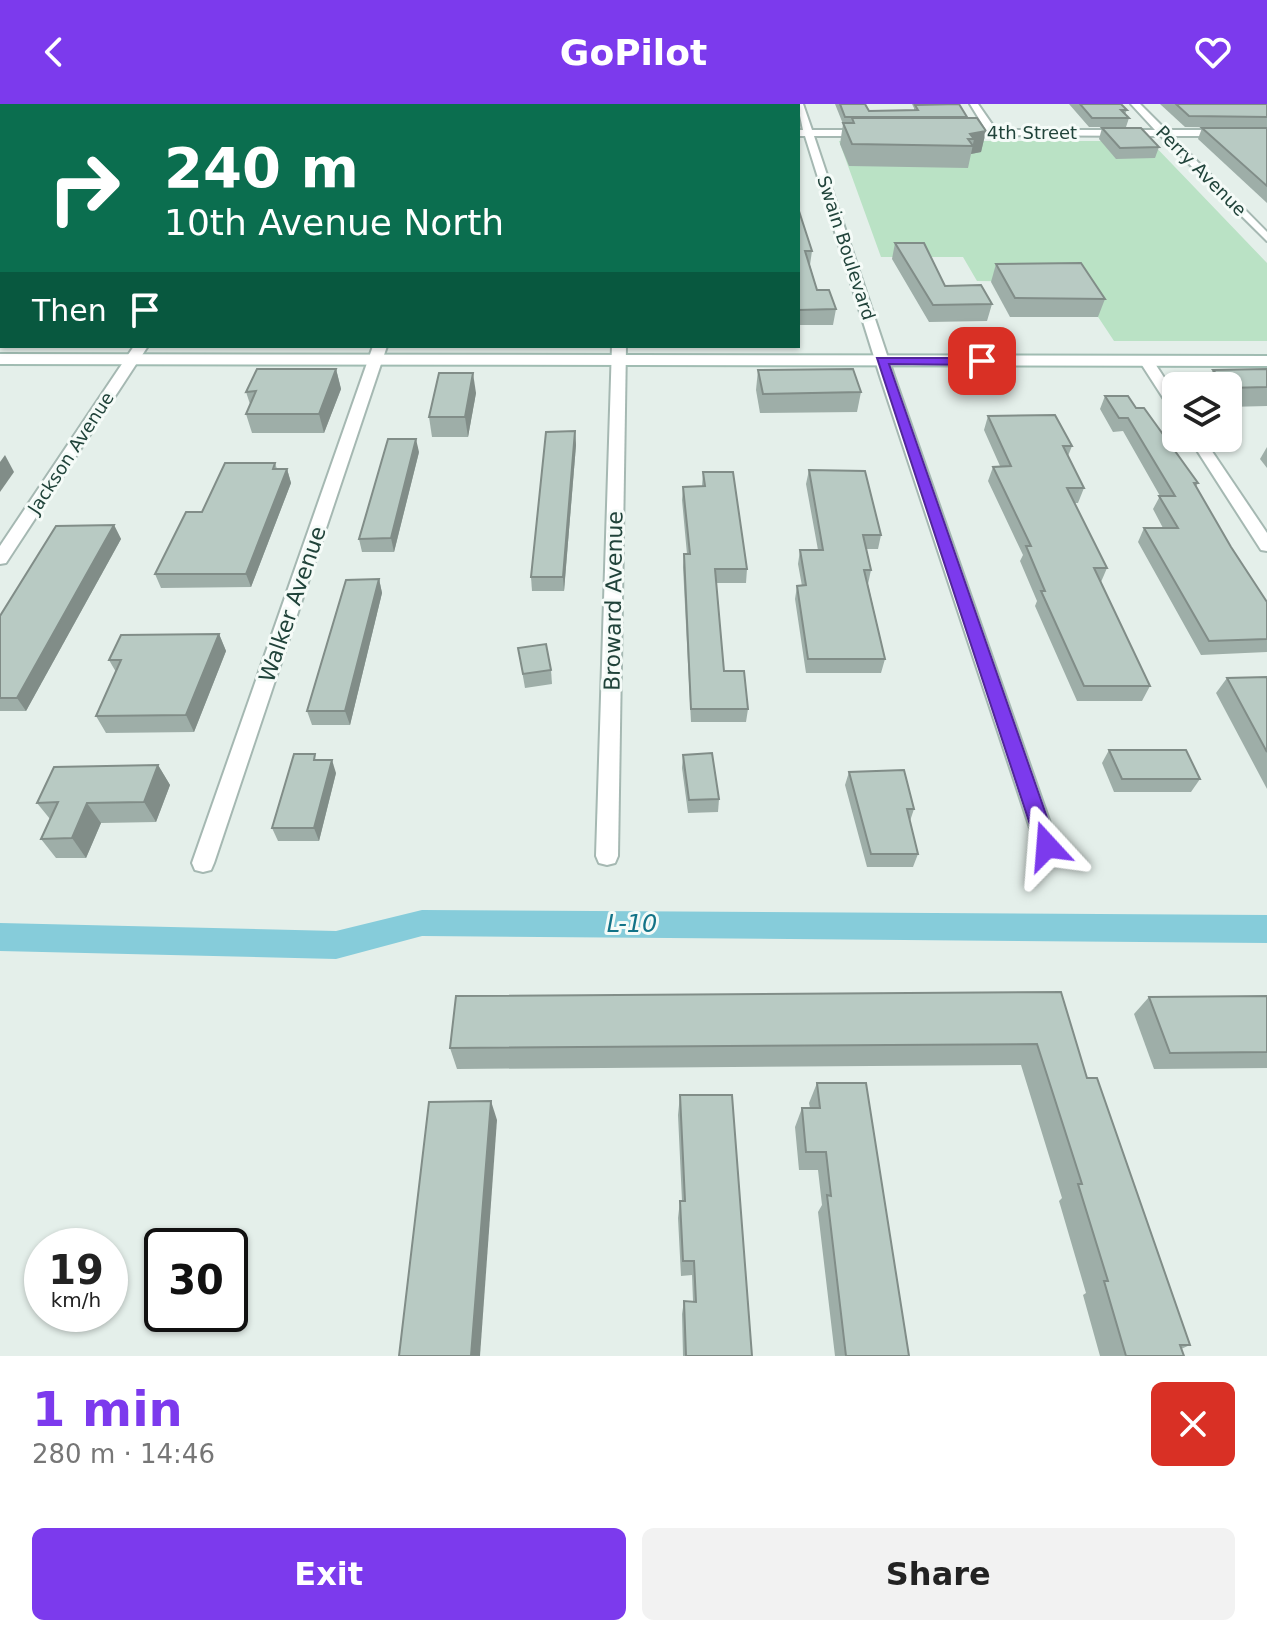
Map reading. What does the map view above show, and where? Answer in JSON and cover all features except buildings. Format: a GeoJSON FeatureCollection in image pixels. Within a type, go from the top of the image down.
{"type":"FeatureCollection","features":[{"type":"Feature","properties":{"kind":"street"},"geometry":{"type":"LineString","coordinates":[[974,104],[993,133]]}},
{"type":"Feature","properties":{"kind":"street","name":"Perry Avenue"},"geometry":{"type":"LineString","coordinates":[[1135,104],[1267,238]]}},
{"type":"Feature","properties":{"kind":"street","name":"Swain Boulevard"},"geometry":{"type":"LineString","coordinates":[[800,111],[803,133],[1047,846]]}},
{"type":"Feature","properties":{"kind":"street"},"geometry":{"type":"LineString","coordinates":[[803,133],[882,133]]}},
{"type":"Feature","properties":{"kind":"street","name":"4th Street"},"geometry":{"type":"LineString","coordinates":[[945,133],[1267,133]]}},
{"type":"Feature","properties":{"kind":"street","name":"Jackson Avenue"},"geometry":{"type":"LineString","coordinates":[[0,559],[140,348]]}},
{"type":"Feature","properties":{"kind":"street"},"geometry":{"type":"LineString","coordinates":[[0,356],[131,361],[378,353],[619,353],[882,361],[1267,361]]}},
{"type":"Feature","properties":{"kind":"street","name":"Walker Avenue"},"geometry":{"type":"LineString","coordinates":[[203,863],[378,353]]}},
{"type":"Feature","properties":{"kind":"street","name":"Broward Avenue"},"geometry":{"type":"LineString","coordinates":[[607,856],[619,353]]}},
{"type":"Feature","properties":{"kind":"street"},"geometry":{"type":"LineString","coordinates":[[1147,362],[1162,385]]}},
{"type":"Feature","properties":{"kind":"street"},"geometry":{"type":"LineString","coordinates":[[1205,452],[1267,546]]}},
{"type":"Feature","properties":{"kind":"green space"},"geometry":{"type":"Polygon","coordinates":[[[839,141],[1150,141],[1267,263],[1267,341],[1114,341],[1075,282],[977,281],[963,257],[881,257],[839,141]]]}},
{"type":"Feature","properties":{"kind":"waterway","name":"L-10"},"geometry":{"type":"LineString","coordinates":[[0,937],[336,945],[422,923],[1267,929]]}},
{"type":"Feature","properties":{"kind":"route"},"geometry":{"type":"LineString","coordinates":[[982,361],[882,361],[1047,846]]}}]}
